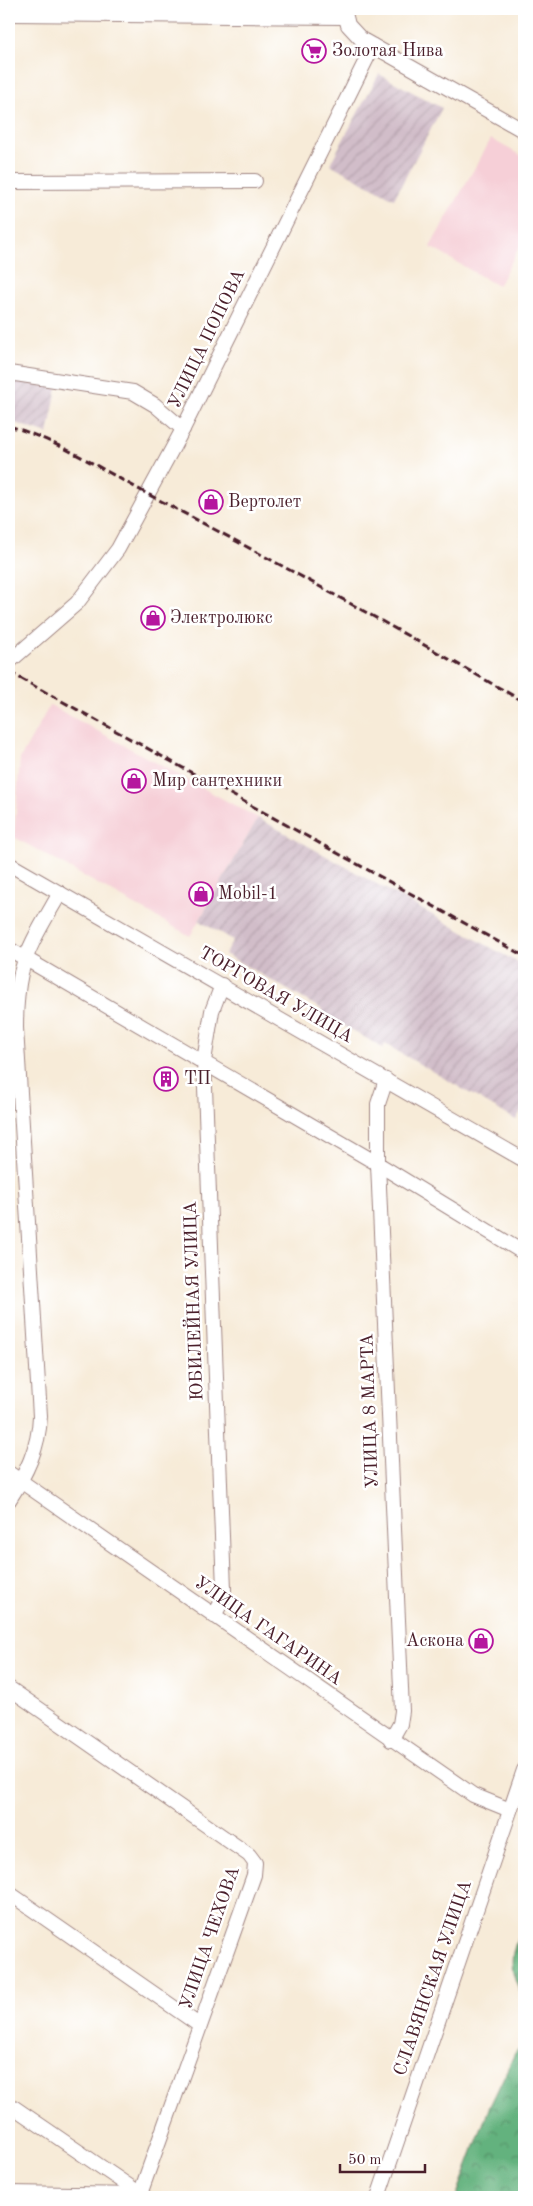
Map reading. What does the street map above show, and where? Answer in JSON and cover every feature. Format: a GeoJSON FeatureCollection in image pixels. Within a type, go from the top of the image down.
{"type":"FeatureCollection","features":[{"type":"Feature","properties":{"kind":"street"},"geometry":{"type":"LineString","coordinates":[[9,14],[346,17]]}},
{"type":"Feature","properties":{"kind":"street"},"geometry":{"type":"LineString","coordinates":[[346,17],[352,32],[373,46],[524,131]]}},
{"type":"Feature","properties":{"kind":"street"},"geometry":{"type":"LineString","coordinates":[[346,17],[358,49],[358,73]]}},
{"type":"Feature","properties":{"kind":"street","name":"УЛИЦА ПОПОВА"},"geometry":{"type":"LineString","coordinates":[[9,662],[77,603],[105,569],[183,429],[373,46]]}},
{"type":"Feature","properties":{"kind":"street"},"geometry":{"type":"LineString","coordinates":[[9,182],[256,181]]}},
{"type":"Feature","properties":{"kind":"street"},"geometry":{"type":"LineString","coordinates":[[9,373],[133,392],[155,405],[183,429]]}},
{"type":"Feature","properties":{"kind":"street","name":"ТОРГОВАЯ УЛИЦА"},"geometry":{"type":"LineString","coordinates":[[9,864],[524,1160]]}},
{"type":"Feature","properties":{"kind":"street"},"geometry":{"type":"LineString","coordinates":[[9,1500],[21,1482],[37,1443],[40,1416],[16,1028],[18,989],[26,958],[60,893]]}},
{"type":"Feature","properties":{"kind":"street"},"geometry":{"type":"LineString","coordinates":[[9,950],[204,1061],[524,1253]]}},
{"type":"Feature","properties":{"kind":"street","name":"ЮБИЛЕЙНАЯ УЛИЦА"},"geometry":{"type":"LineString","coordinates":[[214,1616],[223,1598],[224,1589],[204,1061],[212,1011],[222,985]]}},
{"type":"Feature","properties":{"kind":"street","name":"УЛИЦА 8 МАРТА"},"geometry":{"type":"LineString","coordinates":[[386,1080],[378,1104],[378,1164],[402,1711],[400,1724],[390,1740]]}},
{"type":"Feature","properties":{"kind":"street"},"geometry":{"type":"LineString","coordinates":[[9,1129],[23,1127]]}},
{"type":"Feature","properties":{"kind":"street","name":"УЛИЦА ГАГАРИНА"},"geometry":{"type":"LineString","coordinates":[[9,1474],[390,1740],[472,1795],[510,1810]]}},
{"type":"Feature","properties":{"kind":"street","name":"УЛИЦА ЧЕХОВА"},"geometry":{"type":"LineString","coordinates":[[9,1688],[249,1855],[255,1864],[254,1875],[199,2025],[141,2197]]}},
{"type":"Feature","properties":{"kind":"street","name":"СЛАВЯНСКАЯ УЛИЦА"},"geometry":{"type":"LineString","coordinates":[[378,2197],[524,1770]]}},
{"type":"Feature","properties":{"kind":"street"},"geometry":{"type":"LineString","coordinates":[[9,1893],[199,2025]]}},
{"type":"Feature","properties":{"kind":"street"},"geometry":{"type":"LineString","coordinates":[[9,2104],[141,2197]]}},
{"type":"Feature","properties":{"kind":"street"},"geometry":{"type":"LineString","coordinates":[[9,2193],[141,2197]]}},
{"type":"Feature","properties":{"kind":"shaded area"},"geometry":{"type":"Polygon","coordinates":[[[379,74],[442,108],[394,199],[330,164],[379,74]]]}},
{"type":"Feature","properties":{"kind":"shaded area"},"geometry":{"type":"Polygon","coordinates":[[[491,139],[524,157],[524,239],[498,286],[430,247],[491,139]]]}},
{"type":"Feature","properties":{"kind":"shaded area"},"geometry":{"type":"Polygon","coordinates":[[[9,380],[57,388],[48,434],[9,421],[9,380]]]}},
{"type":"Feature","properties":{"kind":"shaded area"},"geometry":{"type":"Polygon","coordinates":[[[50,705],[258,818],[190,936],[14,837],[20,759],[50,705]]]}},
{"type":"Feature","properties":{"kind":"shaded area"},"geometry":{"type":"Polygon","coordinates":[[[258,818],[524,966],[524,1106],[516,1120],[385,1044],[383,1048],[322,1013],[323,1010],[225,954],[233,940],[199,921],[258,818]]]}},
{"type":"Feature","properties":{"kind":"green space"},"geometry":{"type":"Polygon","coordinates":[[[524,1925],[524,1999],[515,1978],[512,1962],[515,1946],[524,1925]]]}},
{"type":"Feature","properties":{"kind":"green space"},"geometry":{"type":"Polygon","coordinates":[[[524,2045],[524,2183],[518,2197],[456,2197],[489,2108],[515,2053],[524,2045]]]}},
{"type":"Feature","properties":{"kind":"railway"},"geometry":{"type":"LineString","coordinates":[[9,426],[48,441],[86,460],[434,650],[524,702]]}},
{"type":"Feature","properties":{"kind":"railway"},"geometry":{"type":"LineString","coordinates":[[9,672],[524,956]]}},
{"type":"Feature","properties":{"kind":"place","name":"Золотая Нива"},"geometry":{"type":"Point","coordinates":[314,51]}},
{"type":"Feature","properties":{"kind":"place","name":"Вертолет"},"geometry":{"type":"Point","coordinates":[211,502]}},
{"type":"Feature","properties":{"kind":"place","name":"Электролюкс"},"geometry":{"type":"Point","coordinates":[153,618]}},
{"type":"Feature","properties":{"kind":"place","name":"Мир сантехники"},"geometry":{"type":"Point","coordinates":[134,781]}},
{"type":"Feature","properties":{"kind":"place","name":"Mobil-1"},"geometry":{"type":"Point","coordinates":[201,894]}},
{"type":"Feature","properties":{"kind":"place","name":"ТП"},"geometry":{"type":"Point","coordinates":[166,1079]}},
{"type":"Feature","properties":{"kind":"place","name":"Аскона"},"geometry":{"type":"Point","coordinates":[481,1641]}}]}
